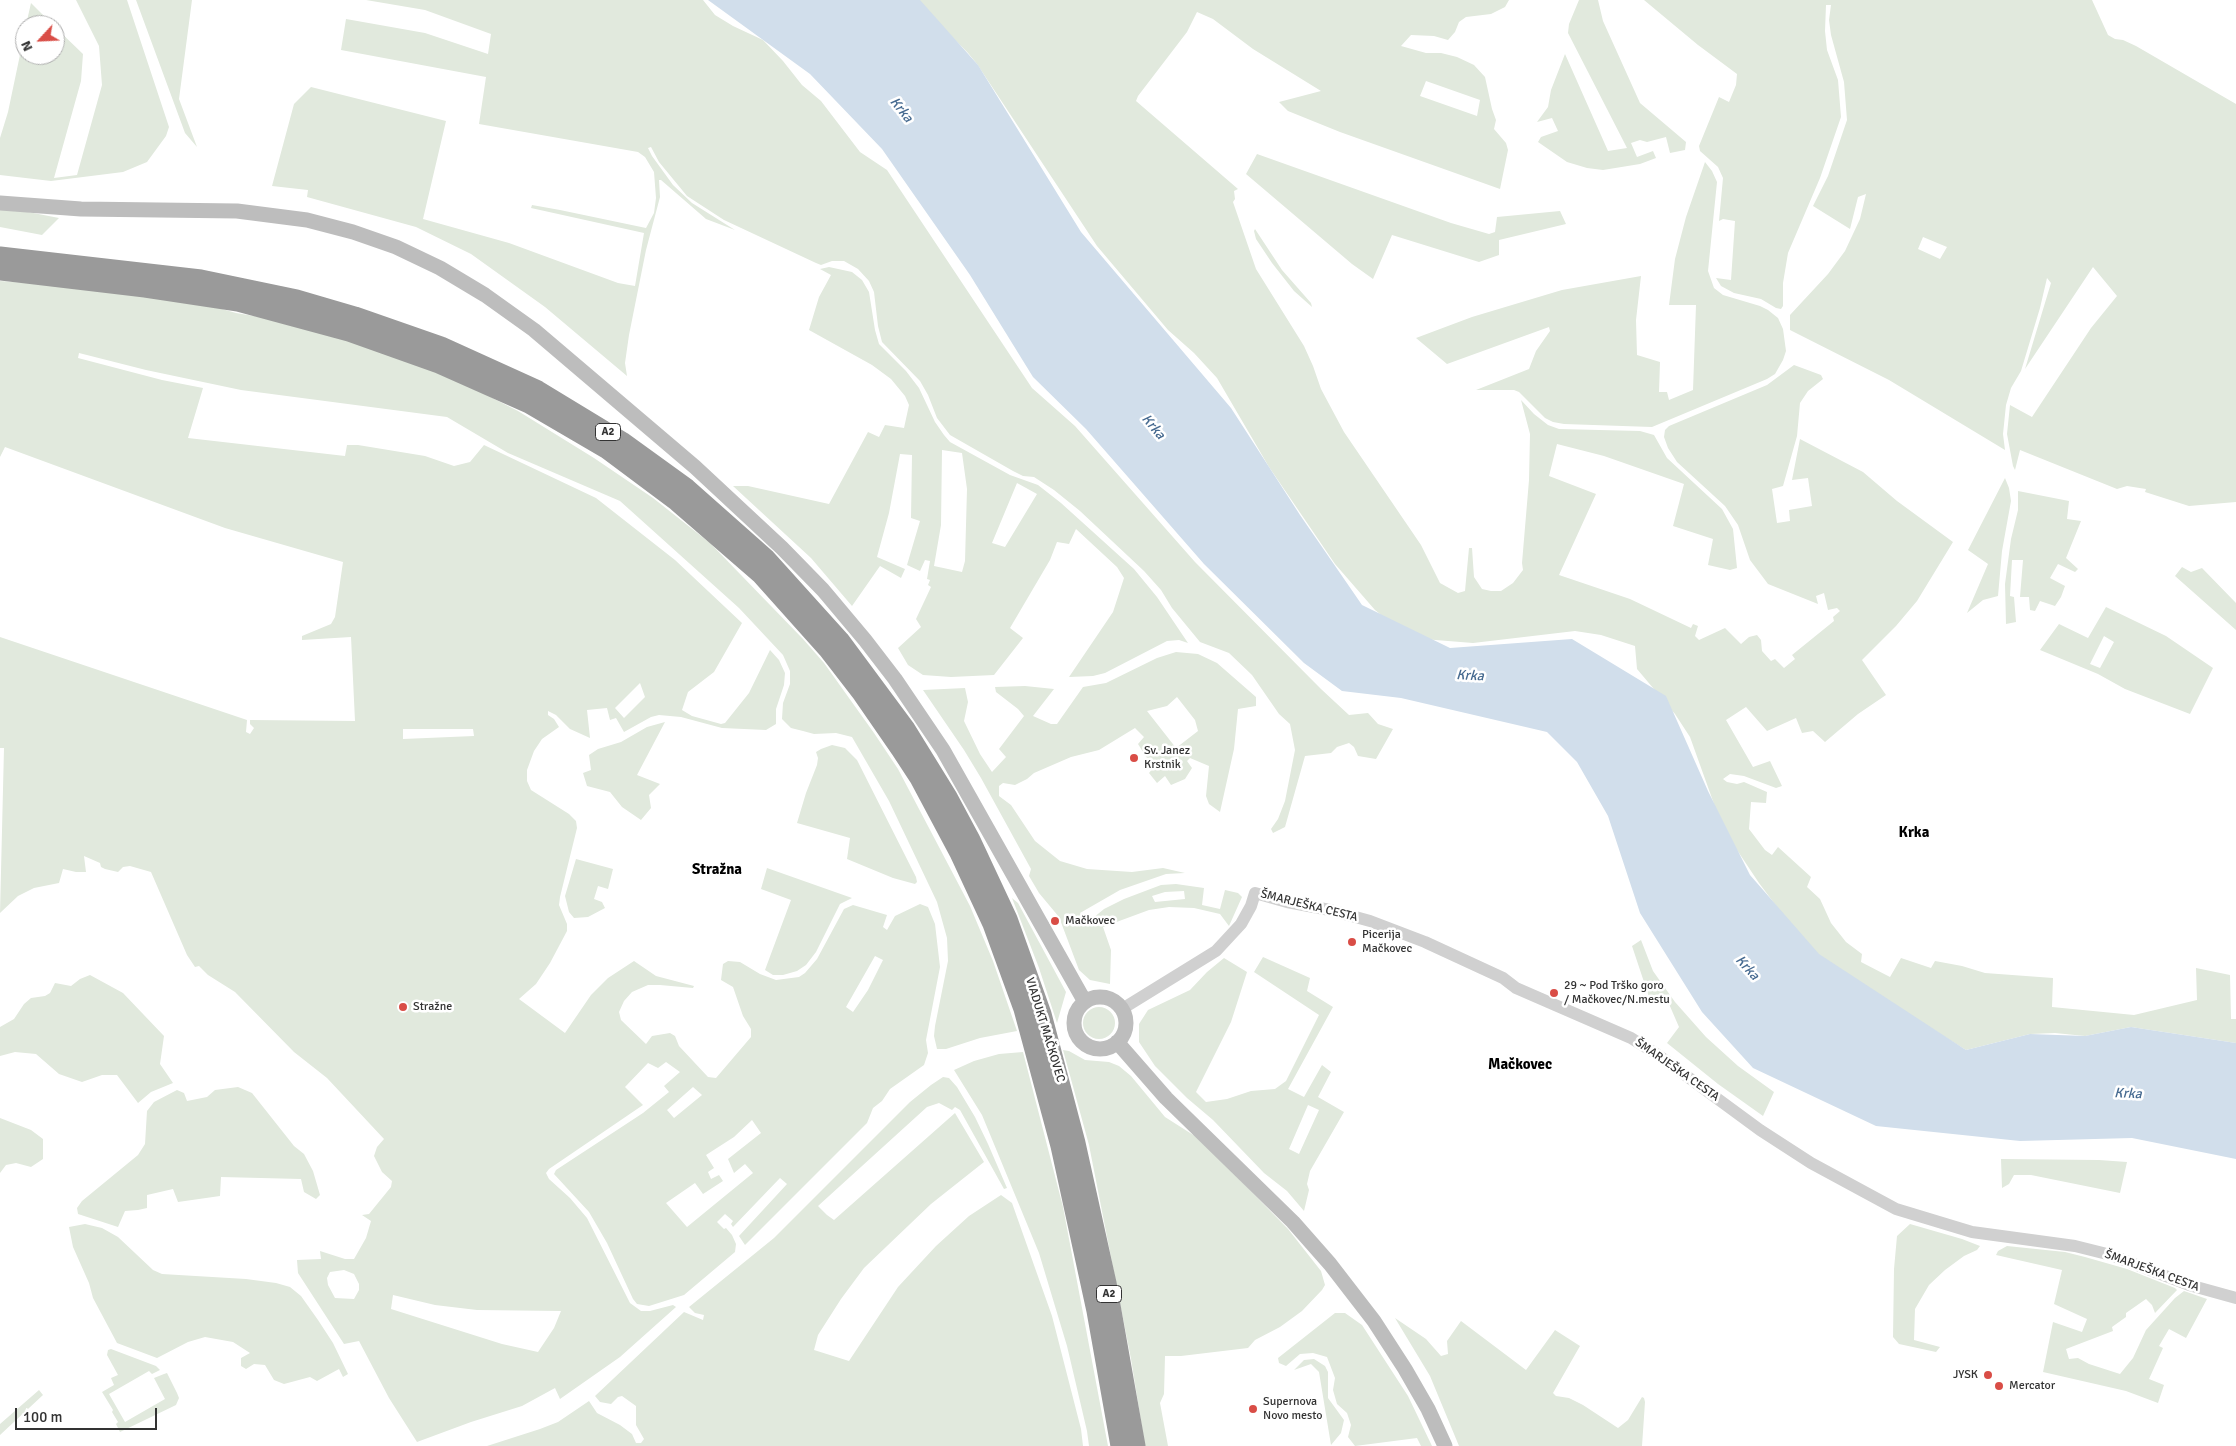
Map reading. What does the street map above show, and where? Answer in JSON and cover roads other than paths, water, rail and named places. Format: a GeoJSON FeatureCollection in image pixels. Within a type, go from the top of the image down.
{"type":"FeatureCollection","features":[{"type":"Feature","properties":{"kind":"highway","name":"A2"},"geometry":{"type":"LineString","coordinates":[[0,256],[201,279],[244,290],[298,299],[355,316],[441,346],[538,390],[622,441],[686,488],[766,558],[840,640],[881,693],[927,761],[971,840],[1000,921]]}},
{"type":"Feature","properties":{"kind":"highway","name":"A2"},"geometry":{"type":"LineString","coordinates":[[0,271],[145,288],[238,302],[298,317],[439,364],[529,404],[606,449],[677,502],[760,574],[828,650],[862,694],[918,778],[1000,921]]}},
{"type":"Feature","properties":{"kind":"highway","name":"VIADUKT MAČKOVEC"},"geometry":{"type":"LineString","coordinates":[[1000,921],[1023,1009],[1068,1144]]}},
{"type":"Feature","properties":{"kind":"highway","name":"A2"},"geometry":{"type":"LineString","coordinates":[[1068,1144],[1120,1446]]}},
{"type":"Feature","properties":{"kind":"highway","name":"A2"},"geometry":{"type":"LineString","coordinates":[[1068,1144],[1107,1283],[1136,1446]]}},
{"type":"Feature","properties":{"kind":"main road"},"geometry":{"type":"LineString","coordinates":[[0,203],[81,209],[237,211],[308,220],[353,232],[396,247],[440,268],[485,295],[527,325],[695,467],[782,548],[822,590],[865,640],[895,679],[943,750],[1084,1002]]}},
{"type":"Feature","properties":{"kind":"main road"},"geometry":{"type":"LineString","coordinates":[[1097,996],[1105,997],[1118,1004],[1122,1009],[1126,1024],[1122,1038],[1110,1047],[1101,1049],[1086,1044],[1079,1039],[1074,1019],[1079,1007],[1084,1002],[1097,996]]}},
{"type":"Feature","properties":{"kind":"main road"},"geometry":{"type":"LineString","coordinates":[[1117,1042],[1166,1098],[1293,1222],[1330,1264],[1374,1321],[1405,1369],[1428,1409],[1444,1446]]}},
{"type":"Feature","properties":{"kind":"street","name":"ŠMARJEŠKA CESTA"},"geometry":{"type":"LineString","coordinates":[[1122,1009],[1216,951],[1241,924],[1251,906],[1255,893],[1287,902],[1330,910],[1370,921],[1422,941],[1503,978],[1516,988],[1631,1038],[1658,1055],[1760,1130],[1811,1163],[1896,1209],[1972,1232],[2075,1246],[2111,1255],[2189,1285],[2236,1298]]}},
{"type":"Feature","properties":{"kind":"water"},"geometry":{"type":"Polygon","coordinates":[[[708,0],[920,0],[978,65],[1081,232],[1231,408],[1300,515],[1362,605],[1450,648],[1572,639],[1666,696],[1708,791],[1750,875],[1819,954],[1966,1050],[2030,1034],[2085,1036],[2131,1027],[2236,1043],[2236,1159],[2132,1138],[2020,1141],[1876,1126],[1753,1068],[1702,1012],[1640,913],[1608,816],[1577,762],[1547,732],[1401,698],[1342,691],[1304,663],[1204,564],[1086,429],[1033,377],[970,275],[882,149],[810,74],[708,0]]]}},
{"type":"Feature","properties":{"kind":"place","name":"Sv. Janez Krstnik"},"geometry":{"type":"Point","coordinates":[1134,758]}},
{"type":"Feature","properties":{"kind":"place","name":"Mačkovec"},"geometry":{"type":"Point","coordinates":[1055,921]}},
{"type":"Feature","properties":{"kind":"place","name":"Picerija Mačkovec"},"geometry":{"type":"Point","coordinates":[1352,942]}},
{"type":"Feature","properties":{"kind":"place","name":"29 ~ Pod Trško goro / Mačkovec/N.mestu"},"geometry":{"type":"Point","coordinates":[1554,993]}},
{"type":"Feature","properties":{"kind":"place","name":"Stražne"},"geometry":{"type":"Point","coordinates":[403,1007]}},
{"type":"Feature","properties":{"kind":"place","name":"JYSK"},"geometry":{"type":"Point","coordinates":[1988,1375]}},
{"type":"Feature","properties":{"kind":"place","name":"Mercator"},"geometry":{"type":"Point","coordinates":[1999,1386]}},
{"type":"Feature","properties":{"kind":"place","name":"Supernova Novo mesto"},"geometry":{"type":"Point","coordinates":[1253,1409]}},
{"type":"Feature","properties":{"kind":"district","name":"Krka"},"geometry":{"type":"Point","coordinates":[1914,833]}},
{"type":"Feature","properties":{"kind":"district","name":"Stražna"},"geometry":{"type":"Point","coordinates":[717,870]}},
{"type":"Feature","properties":{"kind":"district","name":"Mačkovec"},"geometry":{"type":"Point","coordinates":[1520,1065]}}]}
